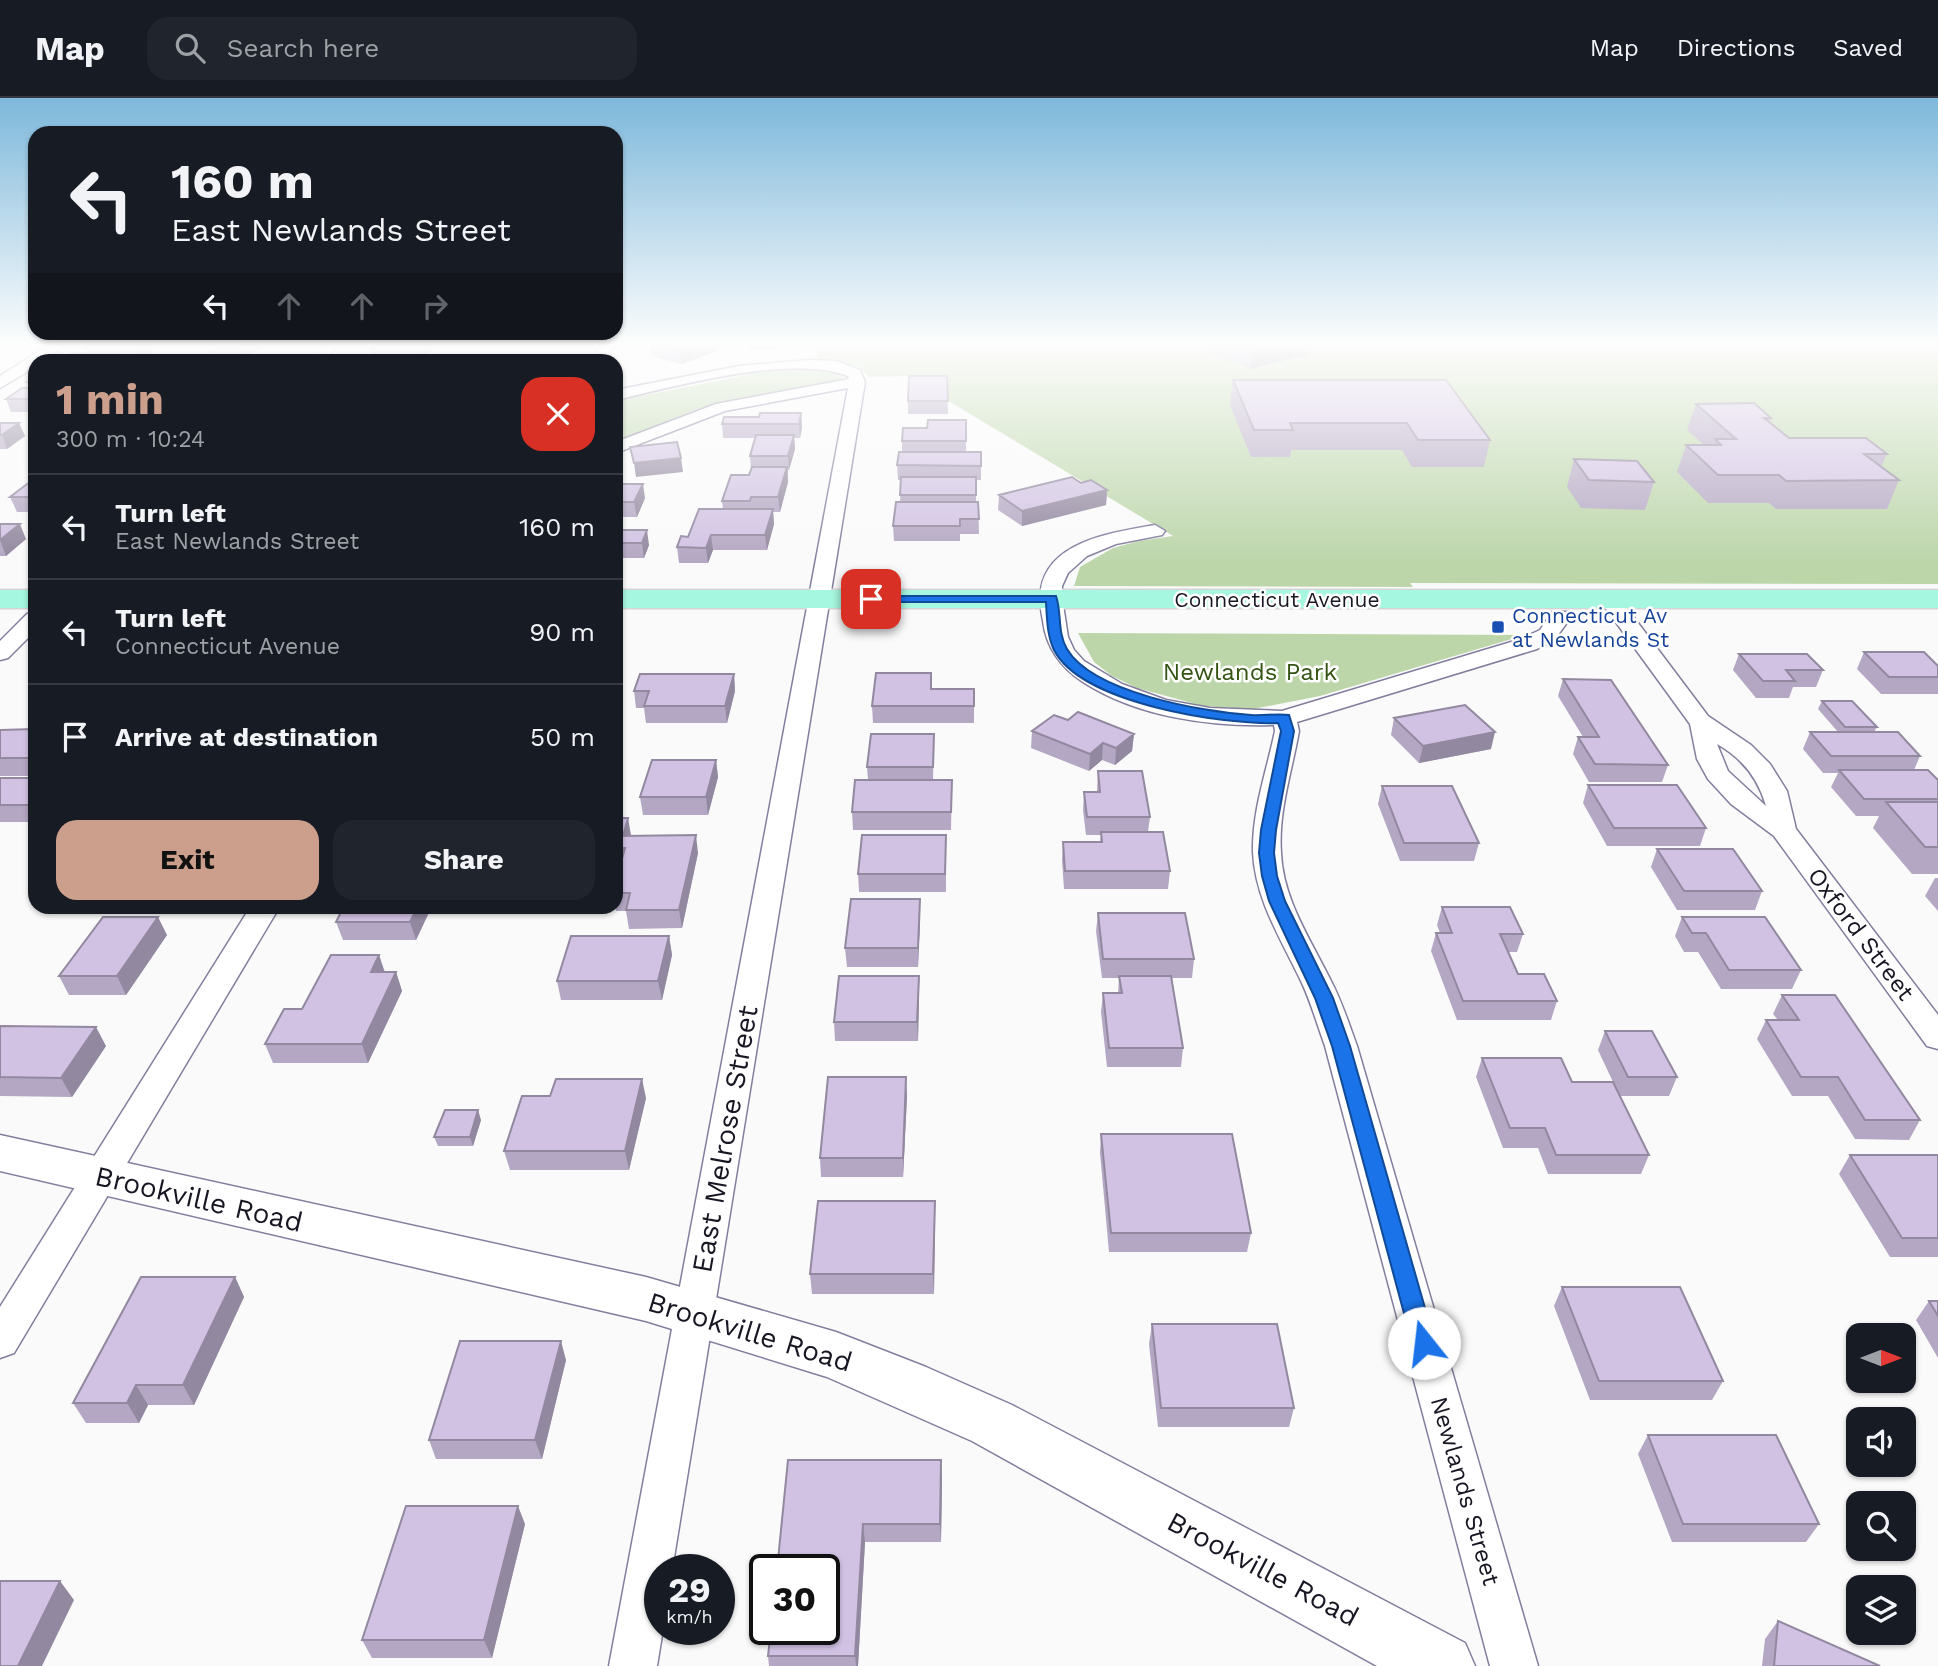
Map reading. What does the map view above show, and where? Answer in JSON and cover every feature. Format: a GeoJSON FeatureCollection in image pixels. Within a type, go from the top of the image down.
{"type":"FeatureCollection","features":[{"type":"Feature","properties":{"kind":"main road"},"geometry":{"type":"LineString","coordinates":[[0,599],[28,599]]}},
{"type":"Feature","properties":{"kind":"main road","name":"Connecticut Avenue"},"geometry":{"type":"LineString","coordinates":[[623,599],[817,609]]}},
{"type":"Feature","properties":{"kind":"main road","name":"Connecticut Avenue"},"geometry":{"type":"LineString","coordinates":[[623,617],[817,609],[1617,608],[1938,599]]}},
{"type":"Feature","properties":{"kind":"main road","name":"Connecticut Avenue"},"geometry":{"type":"LineString","coordinates":[[1052,609],[1560,617],[1617,608],[1938,617]]}},
{"type":"Feature","properties":{"kind":"main road"},"geometry":{"type":"LineString","coordinates":[[0,618],[28,618]]}},
{"type":"Feature","properties":{"kind":"main road","name":"Brookville Road"},"geometry":{"type":"LineString","coordinates":[[0,1153],[646,1299],[836,1356],[992,1423],[1442,1666]]}},
{"type":"Feature","properties":{"kind":"street"},"geometry":{"type":"LineString","coordinates":[[623,445],[694,416]]}},
{"type":"Feature","properties":{"kind":"street","name":"East Melrose Street"},"geometry":{"type":"LineString","coordinates":[[633,1666],[851,416]]}},
{"type":"Feature","properties":{"kind":"street"},"geometry":{"type":"LineString","coordinates":[[1155,531],[1112,539],[1080,552],[1059,571],[1052,586],[1055,637],[1061,651],[1082,670],[1108,687],[1168,707],[1203,715],[1255,720],[1284,718],[1529,644],[1554,631],[1560,617]]}},
{"type":"Feature","properties":{"kind":"street","name":"Oxford Street"},"geometry":{"type":"LineString","coordinates":[[1617,608],[1702,724],[1741,749],[1758,764],[1773,786],[1782,807],[1783,830]]}},
{"type":"Feature","properties":{"kind":"street"},"geometry":{"type":"LineString","coordinates":[[0,653],[28,625]]}},
{"type":"Feature","properties":{"kind":"street","name":"Newlands Street"},"geometry":{"type":"LineString","coordinates":[[1284,718],[1287,731],[1268,830],[1269,876],[1277,901],[1324,998],[1341,1046],[1514,1666]]}},
{"type":"Feature","properties":{"kind":"street","name":"Oxford Street"},"geometry":{"type":"LineString","coordinates":[[1702,724],[1702,744],[1725,786],[1749,807],[1783,830],[1938,1038]]}},
{"type":"Feature","properties":{"kind":"street"},"geometry":{"type":"LineString","coordinates":[[0,1341],[261,914]]}},
{"type":"Feature","properties":{"kind":"green space"},"geometry":{"type":"Polygon","coordinates":[[[623,416],[679,416],[623,439],[623,416]]]}},
{"type":"Feature","properties":{"kind":"green space"},"geometry":{"type":"Polygon","coordinates":[[[974,416],[1938,416],[1938,584],[1410,583],[1413,587],[1074,586],[1080,567],[1113,548],[1173,536],[974,416]]]}},
{"type":"Feature","properties":{"kind":"green space","name":"Newlands Park"},"geometry":{"type":"Polygon","coordinates":[[[1078,633],[1525,635],[1320,696],[1253,709],[1203,706],[1137,688],[1112,676],[1094,662],[1078,633]]]}},
{"type":"Feature","properties":{"kind":"building"},"geometry":{"type":"Polygon","coordinates":[[[800,416],[799,424],[722,424],[724,417],[800,416]]]}},
{"type":"Feature","properties":{"kind":"building"},"geometry":{"type":"Polygon","coordinates":[[[1248,416],[1473,416],[1490,440],[1418,440],[1407,423],[1290,423],[1293,430],[1254,430],[1248,416]]]}},
{"type":"Feature","properties":{"kind":"building"},"geometry":{"type":"Polygon","coordinates":[[[1710,416],[1769,416],[1771,418],[1764,418],[1789,438],[1866,438],[1887,454],[1864,454],[1899,480],[1786,481],[1779,475],[1718,475],[1686,445],[1721,445],[1715,439],[1736,439],[1710,416]]]}},
{"type":"Feature","properties":{"kind":"building"},"geometry":{"type":"Polygon","coordinates":[[[928,420],[966,420],[966,441],[902,441],[903,428],[927,428],[928,420]]]}},
{"type":"Feature","properties":{"kind":"building"},"geometry":{"type":"Polygon","coordinates":[[[0,423],[19,423],[0,435],[0,423]]]}},
{"type":"Feature","properties":{"kind":"building"},"geometry":{"type":"Polygon","coordinates":[[[756,435],[794,435],[788,456],[750,456],[756,435]]]}},
{"type":"Feature","properties":{"kind":"building"},"geometry":{"type":"Polygon","coordinates":[[[677,442],[681,458],[634,463],[630,447],[677,442]]]}},
{"type":"Feature","properties":{"kind":"building"},"geometry":{"type":"Polygon","coordinates":[[[899,452],[981,452],[981,466],[897,465],[899,452]]]}},
{"type":"Feature","properties":{"kind":"building"},"geometry":{"type":"Polygon","coordinates":[[[1574,459],[1637,461],[1654,482],[1589,480],[1574,459]]]}},
{"type":"Feature","properties":{"kind":"building"},"geometry":{"type":"Polygon","coordinates":[[[752,467],[787,467],[778,497],[722,501],[731,475],[749,475],[752,467]]]}},
{"type":"Feature","properties":{"kind":"building"},"geometry":{"type":"Polygon","coordinates":[[[901,477],[976,477],[976,495],[900,495],[901,477]]]}},
{"type":"Feature","properties":{"kind":"building"},"geometry":{"type":"Polygon","coordinates":[[[1072,477],[1081,483],[1091,480],[1107,490],[1022,511],[999,495],[1072,477]]]}},
{"type":"Feature","properties":{"kind":"building"},"geometry":{"type":"Polygon","coordinates":[[[28,483],[28,497],[10,497],[28,483]]]}},
{"type":"Feature","properties":{"kind":"building"},"geometry":{"type":"Polygon","coordinates":[[[623,484],[643,484],[634,502],[623,502],[623,484]]]}},
{"type":"Feature","properties":{"kind":"building"},"geometry":{"type":"Polygon","coordinates":[[[896,502],[978,502],[979,519],[960,519],[960,526],[893,526],[896,502]]]}},
{"type":"Feature","properties":{"kind":"building"},"geometry":{"type":"Polygon","coordinates":[[[699,509],[773,509],[765,535],[711,535],[706,548],[677,547],[681,536],[688,537],[699,509]]]}},
{"type":"Feature","properties":{"kind":"building"},"geometry":{"type":"Polygon","coordinates":[[[0,524],[20,524],[0,540],[0,524]]]}},
{"type":"Feature","properties":{"kind":"building"},"geometry":{"type":"Polygon","coordinates":[[[623,530],[647,530],[642,543],[623,543],[623,530]]]}},
{"type":"Feature","properties":{"kind":"building"},"geometry":{"type":"Polygon","coordinates":[[[1864,652],[1924,652],[1938,666],[1938,677],[1889,677],[1864,652]]]}},
{"type":"Feature","properties":{"kind":"building"},"geometry":{"type":"Polygon","coordinates":[[[1739,654],[1807,654],[1823,670],[1786,670],[1795,681],[1763,681],[1739,654]]]}},
{"type":"Feature","properties":{"kind":"building"},"geometry":{"type":"Polygon","coordinates":[[[876,673],[931,673],[931,689],[974,689],[974,706],[872,706],[876,673]]]}},
{"type":"Feature","properties":{"kind":"building"},"geometry":{"type":"Polygon","coordinates":[[[640,674],[734,674],[725,706],[644,706],[649,691],[634,691],[640,674]]]}},
{"type":"Feature","properties":{"kind":"building"},"geometry":{"type":"Polygon","coordinates":[[[1563,679],[1611,680],[1668,765],[1595,764],[1578,737],[1599,737],[1563,679]]]}},
{"type":"Feature","properties":{"kind":"building"},"geometry":{"type":"Polygon","coordinates":[[[1822,701],[1852,701],[1877,727],[1845,727],[1822,701]]]}},
{"type":"Feature","properties":{"kind":"building"},"geometry":{"type":"Polygon","coordinates":[[[1465,705],[1495,732],[1423,746],[1394,718],[1465,705]]]}},
{"type":"Feature","properties":{"kind":"building"},"geometry":{"type":"Polygon","coordinates":[[[1078,712],[1134,734],[1116,748],[1103,743],[1090,754],[1032,731],[1054,715],[1068,720],[1078,712]]]}},
{"type":"Feature","properties":{"kind":"building"},"geometry":{"type":"Polygon","coordinates":[[[28,729],[28,758],[0,758],[0,730],[28,729]]]}},
{"type":"Feature","properties":{"kind":"building"},"geometry":{"type":"Polygon","coordinates":[[[1810,732],[1898,732],[1920,756],[1831,756],[1810,732]]]}},
{"type":"Feature","properties":{"kind":"building"},"geometry":{"type":"Polygon","coordinates":[[[871,734],[934,734],[933,767],[867,767],[871,734]]]}},
{"type":"Feature","properties":{"kind":"building"},"geometry":{"type":"Polygon","coordinates":[[[652,760],[716,760],[706,797],[640,797],[652,760]]]}},
{"type":"Feature","properties":{"kind":"building"},"geometry":{"type":"Polygon","coordinates":[[[1839,770],[1928,770],[1938,779],[1938,799],[1864,799],[1839,770]]]}},
{"type":"Feature","properties":{"kind":"building"},"geometry":{"type":"Polygon","coordinates":[[[1098,771],[1142,771],[1150,817],[1087,817],[1084,792],[1100,792],[1098,771]]]}},
{"type":"Feature","properties":{"kind":"building"},"geometry":{"type":"Polygon","coordinates":[[[0,778],[28,778],[28,805],[0,805],[0,778]]]}},
{"type":"Feature","properties":{"kind":"building"},"geometry":{"type":"Polygon","coordinates":[[[855,780],[952,780],[951,812],[852,812],[855,780]]]}},
{"type":"Feature","properties":{"kind":"building"},"geometry":{"type":"Polygon","coordinates":[[[1588,785],[1677,785],[1706,828],[1614,828],[1588,785]]]}},
{"type":"Feature","properties":{"kind":"building"},"geometry":{"type":"Polygon","coordinates":[[[1382,786],[1452,786],[1479,843],[1404,843],[1382,786]]]}},
{"type":"Feature","properties":{"kind":"building"},"geometry":{"type":"Polygon","coordinates":[[[1886,802],[1938,802],[1938,847],[1925,847],[1886,802]]]}},
{"type":"Feature","properties":{"kind":"building"},"geometry":{"type":"Polygon","coordinates":[[[623,818],[628,818],[623,836],[623,818]]]}},
{"type":"Feature","properties":{"kind":"building"},"geometry":{"type":"Polygon","coordinates":[[[1101,832],[1163,832],[1170,871],[1065,871],[1063,842],[1102,842],[1101,832]]]}},
{"type":"Feature","properties":{"kind":"building"},"geometry":{"type":"Polygon","coordinates":[[[696,835],[679,910],[626,910],[630,893],[623,893],[623,836],[696,835]]]}},
{"type":"Feature","properties":{"kind":"building"},"geometry":{"type":"Polygon","coordinates":[[[862,835],[946,835],[945,874],[858,874],[862,835]]]}},
{"type":"Feature","properties":{"kind":"building"},"geometry":{"type":"Polygon","coordinates":[[[1657,849],[1733,849],[1762,891],[1684,891],[1657,849]]]}},
{"type":"Feature","properties":{"kind":"building"},"geometry":{"type":"Polygon","coordinates":[[[851,899],[920,899],[918,948],[845,948],[851,899]]]}},
{"type":"Feature","properties":{"kind":"building"},"geometry":{"type":"Polygon","coordinates":[[[1442,907],[1510,907],[1523,934],[1500,934],[1518,974],[1544,974],[1557,1001],[1463,1001],[1436,933],[1452,933],[1442,907]]]}},
{"type":"Feature","properties":{"kind":"building"},"geometry":{"type":"Polygon","coordinates":[[[1098,913],[1185,913],[1194,959],[1103,959],[1098,913]]]}},
{"type":"Feature","properties":{"kind":"building"},"geometry":{"type":"Polygon","coordinates":[[[340,914],[414,914],[410,922],[336,922],[340,914]]]}},
{"type":"Feature","properties":{"kind":"building"},"geometry":{"type":"Polygon","coordinates":[[[103,917],[158,917],[117,976],[59,976],[103,917]]]}},
{"type":"Feature","properties":{"kind":"building"},"geometry":{"type":"Polygon","coordinates":[[[1682,917],[1765,917],[1801,970],[1729,970],[1706,933],[1692,933],[1682,917]]]}},
{"type":"Feature","properties":{"kind":"building"},"geometry":{"type":"Polygon","coordinates":[[[571,936],[669,936],[658,981],[557,981],[571,936]]]}},
{"type":"Feature","properties":{"kind":"building"},"geometry":{"type":"Polygon","coordinates":[[[331,955],[379,955],[371,972],[396,972],[362,1044],[265,1044],[284,1009],[302,1009],[331,955]]]}},
{"type":"Feature","properties":{"kind":"building"},"geometry":{"type":"Polygon","coordinates":[[[839,976],[919,976],[917,1022],[834,1022],[839,976]]]}},
{"type":"Feature","properties":{"kind":"building"},"geometry":{"type":"Polygon","coordinates":[[[1119,976],[1171,976],[1183,1048],[1109,1048],[1103,993],[1122,993],[1119,976]]]}},
{"type":"Feature","properties":{"kind":"building"},"geometry":{"type":"Polygon","coordinates":[[[1782,995],[1835,995],[1920,1120],[1865,1120],[1838,1077],[1801,1077],[1766,1020],[1799,1020],[1782,995]]]}},
{"type":"Feature","properties":{"kind":"building"},"geometry":{"type":"Polygon","coordinates":[[[0,1026],[96,1027],[61,1078],[0,1077],[0,1026]]]}},
{"type":"Feature","properties":{"kind":"building"},"geometry":{"type":"Polygon","coordinates":[[[1605,1031],[1652,1031],[1677,1077],[1628,1077],[1605,1031]]]}},
{"type":"Feature","properties":{"kind":"building"},"geometry":{"type":"Polygon","coordinates":[[[1482,1058],[1561,1058],[1572,1082],[1613,1082],[1649,1155],[1556,1155],[1545,1128],[1510,1128],[1482,1058]]]}},
{"type":"Feature","properties":{"kind":"building"},"geometry":{"type":"Polygon","coordinates":[[[828,1077],[906,1077],[903,1158],[820,1158],[828,1077]]]}},
{"type":"Feature","properties":{"kind":"building"},"geometry":{"type":"Polygon","coordinates":[[[556,1079],[642,1079],[625,1151],[504,1151],[522,1096],[550,1096],[556,1079]]]}},
{"type":"Feature","properties":{"kind":"building"},"geometry":{"type":"Polygon","coordinates":[[[445,1110],[478,1110],[470,1137],[434,1137],[445,1110]]]}},
{"type":"Feature","properties":{"kind":"building"},"geometry":{"type":"Polygon","coordinates":[[[1101,1134],[1232,1134],[1251,1233],[1111,1233],[1101,1134]]]}},
{"type":"Feature","properties":{"kind":"building"},"geometry":{"type":"Polygon","coordinates":[[[1850,1155],[1938,1155],[1938,1238],[1902,1238],[1850,1155]]]}},
{"type":"Feature","properties":{"kind":"building"},"geometry":{"type":"Polygon","coordinates":[[[818,1201],[935,1201],[933,1274],[810,1274],[818,1201]]]}},
{"type":"Feature","properties":{"kind":"building"},"geometry":{"type":"Polygon","coordinates":[[[141,1277],[235,1277],[183,1385],[136,1385],[127,1403],[73,1403],[141,1277]]]}},
{"type":"Feature","properties":{"kind":"building"},"geometry":{"type":"Polygon","coordinates":[[[1562,1287],[1680,1287],[1723,1381],[1599,1381],[1562,1287]]]}},
{"type":"Feature","properties":{"kind":"building"},"geometry":{"type":"Polygon","coordinates":[[[1929,1301],[1938,1301],[1938,1316],[1929,1301]]]}},
{"type":"Feature","properties":{"kind":"building"},"geometry":{"type":"Polygon","coordinates":[[[1152,1324],[1277,1324],[1294,1408],[1161,1408],[1152,1324]]]}},
{"type":"Feature","properties":{"kind":"building"},"geometry":{"type":"Polygon","coordinates":[[[460,1341],[561,1341],[535,1440],[429,1440],[460,1341]]]}},
{"type":"Feature","properties":{"kind":"building"},"geometry":{"type":"Polygon","coordinates":[[[1648,1435],[1776,1435],[1819,1524],[1683,1524],[1648,1435]]]}},
{"type":"Feature","properties":{"kind":"building"},"geometry":{"type":"Polygon","coordinates":[[[788,1460],[941,1460],[940,1524],[863,1524],[855,1656],[768,1656],[769,1645],[840,1645],[840,1554],[779,1554],[788,1460]]]}},
{"type":"Feature","properties":{"kind":"building"},"geometry":{"type":"Polygon","coordinates":[[[406,1506],[518,1506],[484,1640],[362,1640],[406,1506]]]}},
{"type":"Feature","properties":{"kind":"building"},"geometry":{"type":"Polygon","coordinates":[[[0,1581],[60,1581],[18,1666],[0,1666],[0,1581]]]}},
{"type":"Feature","properties":{"kind":"building"},"geometry":{"type":"Polygon","coordinates":[[[1778,1621],[1880,1666],[1774,1666],[1778,1621]]]}},
{"type":"Feature","properties":{"kind":"place","name":"Connecticut Av at Newlands St"},"geometry":{"type":"Point","coordinates":[1498,627]}},
{"type":"Feature","properties":{"kind":"route"},"geometry":{"type":"LineString","coordinates":[[871,599],[1052,599],[1054,632],[1061,651],[1074,664],[1108,687],[1168,707],[1203,715],[1255,720],[1284,718],[1287,731],[1268,830],[1269,876],[1277,901],[1324,998],[1341,1046],[1424,1343]]}}]}
